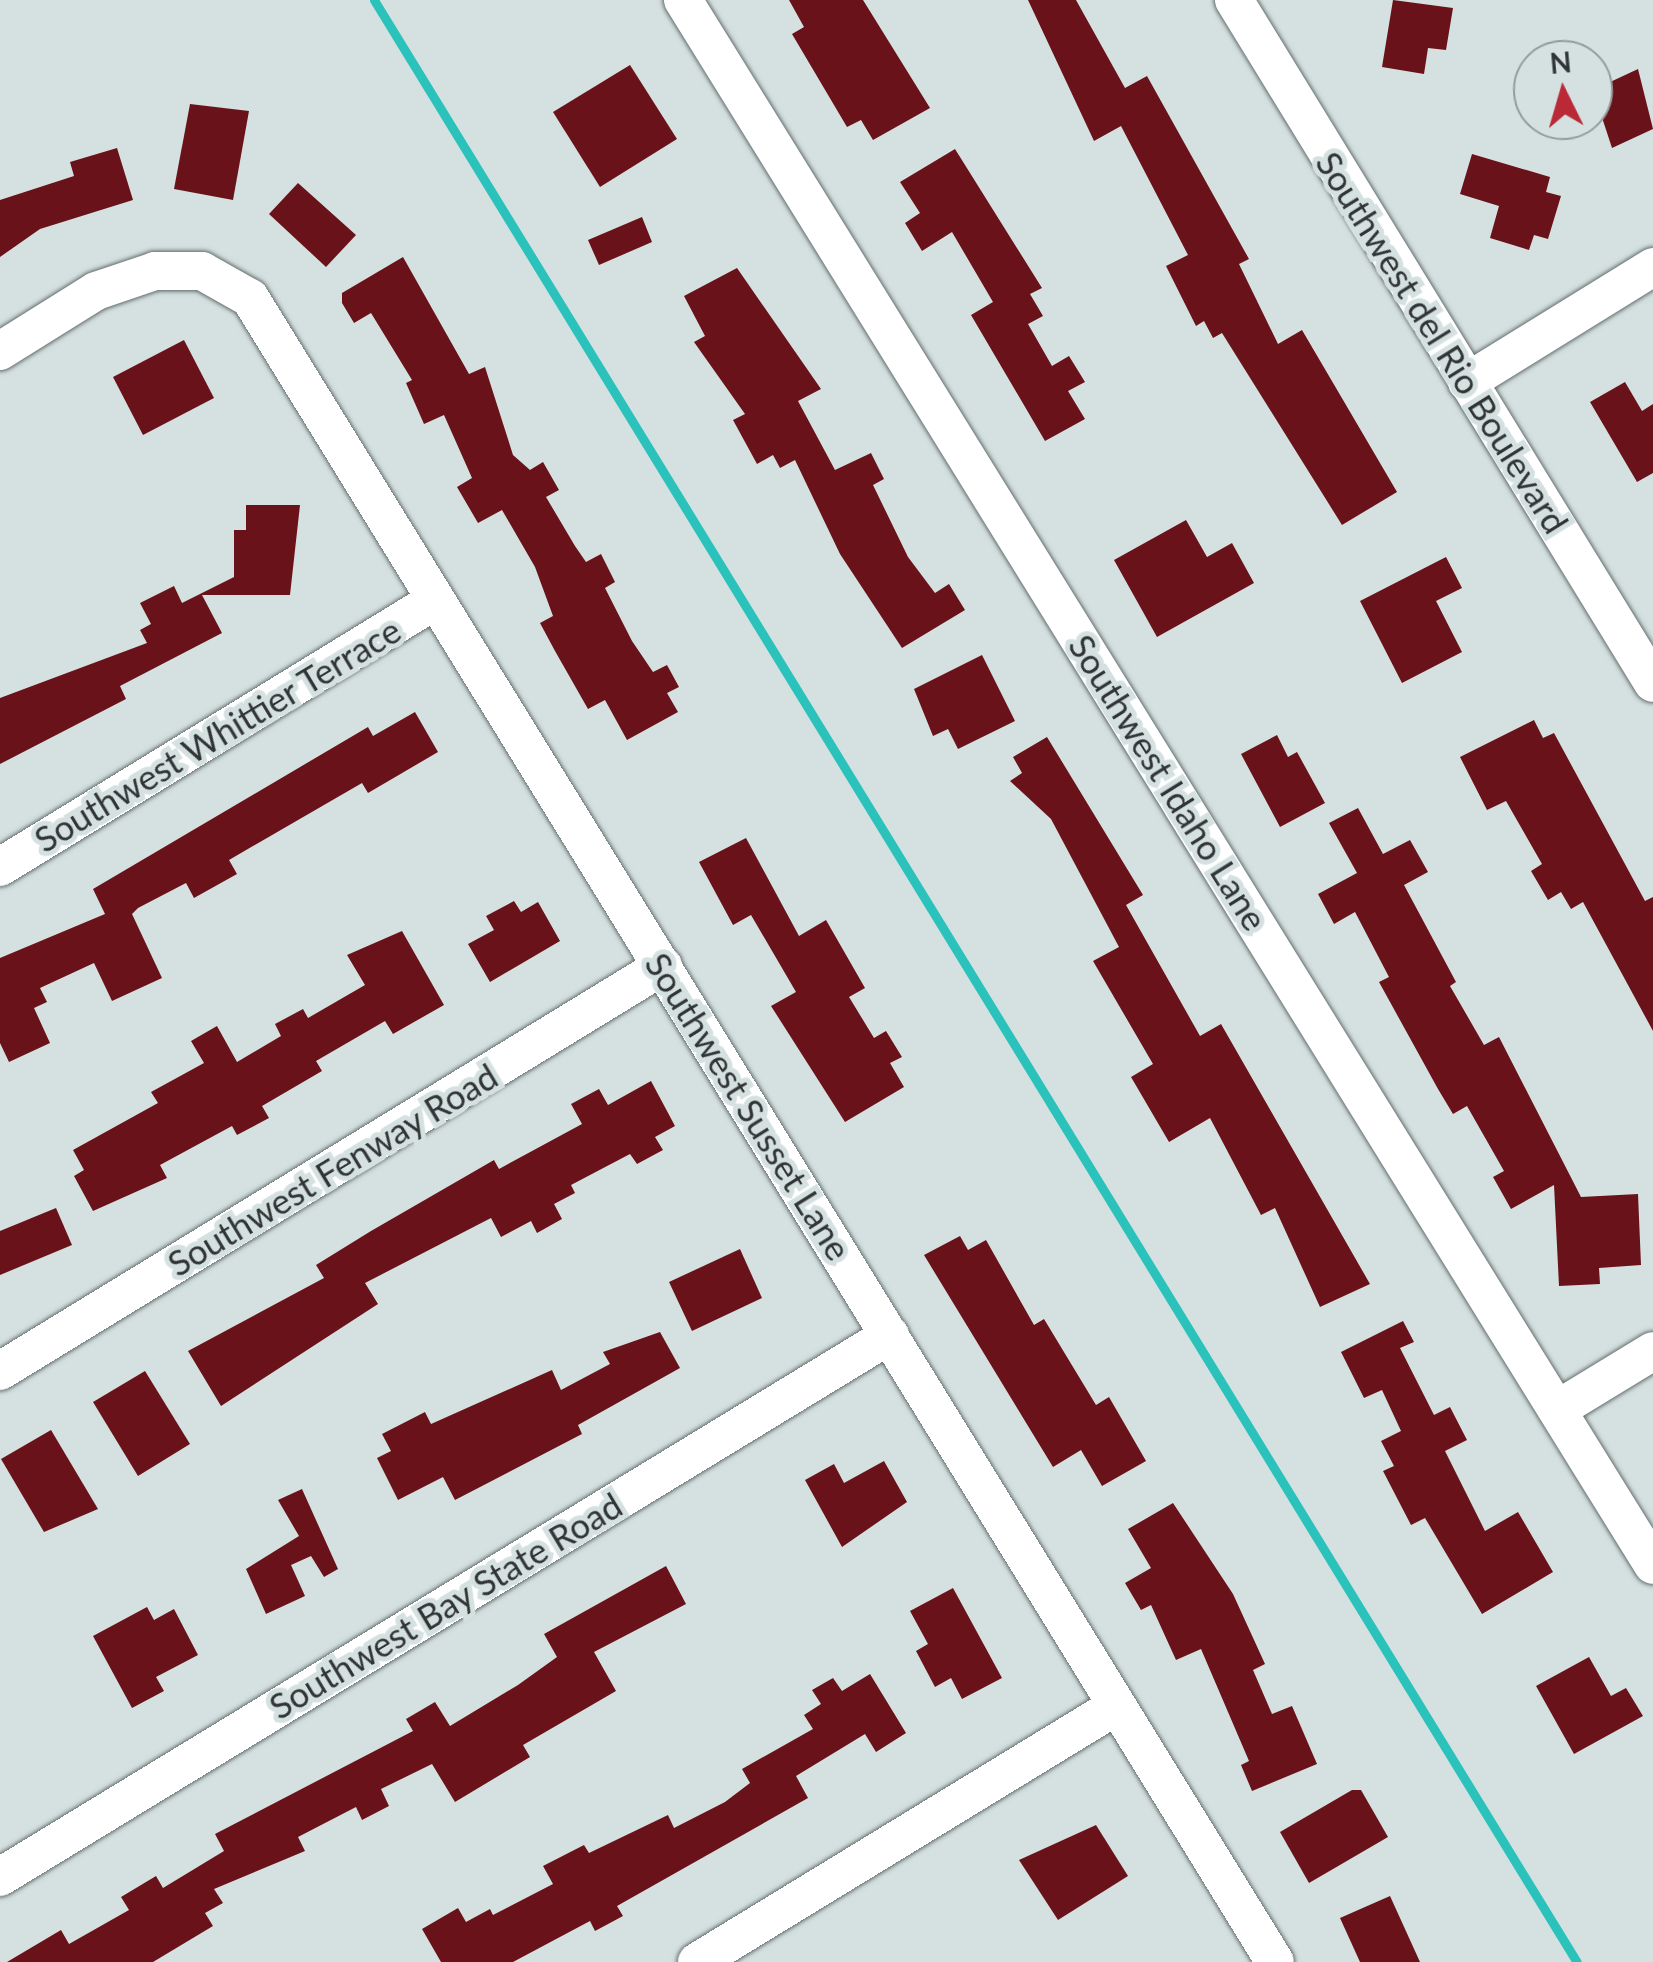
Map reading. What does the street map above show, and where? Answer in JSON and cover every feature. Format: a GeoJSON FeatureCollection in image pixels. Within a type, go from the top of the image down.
{"type":"FeatureCollection","features":[{"type":"Feature","properties":{"kind":"street","name":"Southwest Idaho Lane"},"geometry":{"type":"LineString","coordinates":[[683,0],[1653,1565]]}},
{"type":"Feature","properties":{"kind":"street","name":"Southwest del Rio Boulevard"},"geometry":{"type":"LineString","coordinates":[[1239,2],[1466,382],[1653,683]]}},
{"type":"Feature","properties":{"kind":"street"},"geometry":{"type":"LineString","coordinates":[[1466,382],[1653,267]]}},
{"type":"Feature","properties":{"kind":"street","name":"Southwest Susset Lane"},"geometry":{"type":"LineString","coordinates":[[0,351],[96,291],[155,271],[202,271],[250,298],[1275,1962]]}},
{"type":"Feature","properties":{"kind":"street","name":"Southwest Whittier Terrace"},"geometry":{"type":"LineString","coordinates":[[0,867],[434,601]]}},
{"type":"Feature","properties":{"kind":"street","name":"Southwest Fenway Road"},"geometry":{"type":"LineString","coordinates":[[0,1372],[663,966]]}},
{"type":"Feature","properties":{"kind":"street","name":"Southwest Bay State Road"},"geometry":{"type":"LineString","coordinates":[[0,1877],[890,1335]]}},
{"type":"Feature","properties":{"kind":"street"},"geometry":{"type":"LineString","coordinates":[[1558,1408],[1653,1351]]}},
{"type":"Feature","properties":{"kind":"street"},"geometry":{"type":"LineString","coordinates":[[697,1962],[1117,1706]]}},
{"type":"Feature","properties":{"kind":"building"},"geometry":{"type":"Polygon","coordinates":[[[789,0],[863,0],[930,108],[873,140],[861,120],[847,127],[792,34],[804,27],[789,0]]]}},
{"type":"Feature","properties":{"kind":"building"},"geometry":{"type":"Polygon","coordinates":[[[1028,0],[1076,0],[1125,88],[1147,76],[1249,259],[1239,264],[1278,344],[1302,330],[1397,492],[1342,525],[1222,333],[1213,338],[1204,321],[1196,326],[1166,266],[1188,255],[1121,126],[1094,141],[1028,0]]]}},
{"type":"Feature","properties":{"kind":"building"},"geometry":{"type":"Polygon","coordinates":[[[1393,0],[1453,8],[1446,50],[1428,48],[1424,74],[1382,67],[1393,0]]]}},
{"type":"Feature","properties":{"kind":"building"},"geometry":{"type":"Polygon","coordinates":[[[630,65],[677,139],[600,187],[553,112],[630,65]]]}},
{"type":"Feature","properties":{"kind":"building"},"geometry":{"type":"Polygon","coordinates":[[[1638,69],[1653,129],[1612,148],[1609,140],[1613,140],[1613,81],[1638,69]]]}},
{"type":"Feature","properties":{"kind":"building"},"geometry":{"type":"Polygon","coordinates":[[[190,104],[249,111],[233,200],[174,189],[190,104]]]}},
{"type":"Feature","properties":{"kind":"building"},"geometry":{"type":"Polygon","coordinates":[[[117,148],[133,200],[40,229],[0,257],[0,200],[74,176],[70,162],[117,148]]]}},
{"type":"Feature","properties":{"kind":"building"},"geometry":{"type":"Polygon","coordinates":[[[955,149],[1042,288],[1030,294],[1043,316],[1028,324],[1052,366],[1069,356],[1085,382],[1068,391],[1085,419],[1045,441],[971,315],[993,302],[952,232],[922,251],[905,223],[920,213],[900,182],[955,149]]]}},
{"type":"Feature","properties":{"kind":"building"},"geometry":{"type":"Polygon","coordinates":[[[1472,154],[1550,177],[1546,192],[1561,196],[1548,239],[1534,235],[1529,250],[1490,238],[1499,206],[1460,194],[1472,154]]]}},
{"type":"Feature","properties":{"kind":"building"},"geometry":{"type":"Polygon","coordinates":[[[298,183],[356,235],[326,267],[269,214],[298,183]]]}},
{"type":"Feature","properties":{"kind":"building"},"geometry":{"type":"Polygon","coordinates":[[[642,217],[652,242],[599,265],[588,240],[642,217]]]}},
{"type":"Feature","properties":{"kind":"building"},"geometry":{"type":"Polygon","coordinates":[[[403,257],[469,374],[485,367],[513,455],[530,470],[543,462],[559,490],[546,497],[575,546],[586,562],[601,554],[615,582],[605,588],[632,641],[653,672],[667,665],[679,687],[667,693],[678,712],[627,740],[605,700],[588,709],[555,651],[540,623],[553,616],[535,567],[502,510],[478,523],[457,487],[472,478],[444,415],[424,424],[406,383],[412,380],[371,313],[354,323],[342,303],[342,293],[403,257]]]}},
{"type":"Feature","properties":{"kind":"building"},"geometry":{"type":"Polygon","coordinates":[[[737,268],[821,389],[798,401],[835,470],[871,453],[884,479],[873,485],[908,557],[935,593],[949,584],[965,610],[902,648],[840,554],[795,460],[780,468],[773,455],[757,464],[733,420],[745,414],[694,342],[705,336],[684,296],[737,268]]]}},
{"type":"Feature","properties":{"kind":"building"},"geometry":{"type":"Polygon","coordinates":[[[184,340],[214,398],[143,435],[113,377],[184,340]]]}},
{"type":"Feature","properties":{"kind":"building"},"geometry":{"type":"Polygon","coordinates":[[[1625,382],[1642,411],[1653,404],[1653,473],[1637,482],[1590,402],[1625,382]]]}},
{"type":"Feature","properties":{"kind":"building"},"geometry":{"type":"Polygon","coordinates":[[[246,505],[300,505],[290,595],[202,595],[222,633],[120,686],[126,699],[0,764],[0,698],[147,643],[140,630],[151,624],[140,603],[174,586],[182,603],[234,577],[234,530],[246,530],[246,505]]]}},
{"type":"Feature","properties":{"kind":"building"},"geometry":{"type":"Polygon","coordinates":[[[1186,520],[1207,557],[1232,543],[1254,583],[1157,637],[1114,560],[1186,520]]]}},
{"type":"Feature","properties":{"kind":"building"},"geometry":{"type":"Polygon","coordinates":[[[1446,557],[1462,588],[1436,601],[1462,652],[1402,683],[1360,601],[1446,557]]]}},
{"type":"Feature","properties":{"kind":"building"},"geometry":{"type":"Polygon","coordinates":[[[982,655],[1015,721],[958,749],[948,729],[933,736],[914,689],[982,655]]]}},
{"type":"Feature","properties":{"kind":"building"},"geometry":{"type":"Polygon","coordinates":[[[415,712],[438,752],[368,793],[362,783],[229,860],[237,874],[194,898],[186,883],[138,908],[132,914],[162,978],[112,1001],[94,963],[40,988],[47,1002],[34,1008],[50,1043],[9,1062],[0,1043],[0,958],[105,914],[93,889],[368,727],[373,736],[415,712]]]}},
{"type":"Feature","properties":{"kind":"building"},"geometry":{"type":"Polygon","coordinates":[[[1534,720],[1543,738],[1554,733],[1645,901],[1653,897],[1653,1031],[1583,902],[1571,909],[1561,892],[1548,900],[1531,871],[1542,864],[1506,801],[1487,810],[1460,757],[1534,720]]]}},
{"type":"Feature","properties":{"kind":"building"},"geometry":{"type":"Polygon","coordinates":[[[1277,735],[1288,757],[1297,752],[1325,803],[1280,827],[1241,754],[1277,735]]]}},
{"type":"Feature","properties":{"kind":"building"},"geometry":{"type":"Polygon","coordinates":[[[1047,737],[1143,895],[1126,905],[1200,1036],[1221,1024],[1370,1284],[1320,1307],[1275,1208],[1261,1215],[1210,1118],[1169,1142],[1131,1077],[1153,1064],[1093,961],[1119,947],[1051,819],[1010,781],[1022,773],[1013,757],[1047,737]]]}},
{"type":"Feature","properties":{"kind":"building"},"geometry":{"type":"Polygon","coordinates":[[[1358,808],[1383,854],[1410,840],[1428,872],[1404,885],[1456,982],[1450,986],[1484,1045],[1499,1037],[1581,1197],[1638,1194],[1641,1265],[1599,1268],[1600,1284],[1559,1286],[1554,1185],[1511,1209],[1493,1177],[1504,1171],[1467,1106],[1453,1114],[1438,1089],[1379,982],[1389,977],[1355,912],[1334,924],[1318,894],[1357,873],[1329,823],[1358,808]]]}},
{"type":"Feature","properties":{"kind":"building"},"geometry":{"type":"Polygon","coordinates":[[[746,838],[799,936],[826,920],[865,988],[849,997],[874,1038],[886,1031],[902,1057],[890,1063],[904,1087],[845,1122],[771,1006],[796,992],[751,915],[733,925],[699,862],[746,838]]]}},
{"type":"Feature","properties":{"kind":"building"},"geometry":{"type":"Polygon","coordinates":[[[514,901],[521,912],[538,902],[560,941],[490,982],[468,944],[494,930],[486,916],[514,901]]]}},
{"type":"Feature","properties":{"kind":"building"},"geometry":{"type":"Polygon","coordinates":[[[402,931],[444,1005],[393,1034],[385,1021],[316,1061],[322,1071],[262,1106],[269,1118],[237,1135],[232,1126],[160,1165],[167,1178],[93,1211],[74,1176],[84,1170],[73,1150],[158,1103],[151,1092],[204,1063],[191,1041],[217,1026],[237,1062],[281,1036],[275,1024],[303,1009],[308,1018],[365,985],[347,955],[402,931]]]}},
{"type":"Feature","properties":{"kind":"building"},"geometry":{"type":"Polygon","coordinates":[[[651,1081],[675,1126],[655,1137],[663,1150],[637,1164],[630,1154],[571,1185],[575,1193],[554,1204],[562,1219],[537,1233],[531,1221],[501,1237],[491,1218],[365,1283],[378,1304],[221,1406],[188,1351],[324,1278],[316,1265],[494,1160],[499,1169],[582,1124],[571,1104],[599,1089],[608,1105],[651,1081]]]}},
{"type":"Feature","properties":{"kind":"building"},"geometry":{"type":"Polygon","coordinates":[[[56,1208],[72,1245],[0,1275],[0,1231],[56,1208]]]}},
{"type":"Feature","properties":{"kind":"building"},"geometry":{"type":"Polygon","coordinates":[[[960,1236],[968,1250],[986,1240],[1034,1325],[1044,1319],[1096,1405],[1109,1397],[1146,1461],[1102,1486],[1081,1450],[1053,1467],[924,1255],[960,1236]]]}},
{"type":"Feature","properties":{"kind":"building"},"geometry":{"type":"Polygon","coordinates":[[[740,1249],[762,1298],[692,1331],[669,1282],[740,1249]]]}},
{"type":"Feature","properties":{"kind":"building"},"geometry":{"type":"Polygon","coordinates":[[[1403,1321],[1414,1342],[1400,1348],[1434,1415],[1450,1407],[1467,1440],[1445,1451],[1485,1531],[1518,1512],[1553,1572],[1482,1614],[1425,1518],[1411,1525],[1383,1471],[1394,1466],[1381,1441],[1401,1431],[1382,1390],[1364,1398],[1341,1352],[1403,1321]]]}},
{"type":"Feature","properties":{"kind":"building"},"geometry":{"type":"Polygon","coordinates":[[[660,1332],[680,1368],[578,1425],[582,1434],[455,1500],[443,1477],[398,1500],[377,1458],[391,1451],[382,1434],[425,1412],[431,1424],[552,1370],[561,1390],[610,1364],[603,1352],[660,1332]]]}},
{"type":"Feature","properties":{"kind":"building"},"geometry":{"type":"Polygon","coordinates":[[[145,1371],[190,1444],[138,1476],[93,1402],[145,1371]]]}},
{"type":"Feature","properties":{"kind":"building"},"geometry":{"type":"Polygon","coordinates":[[[51,1430],[98,1509],[44,1532],[1,1459],[51,1430]]]}},
{"type":"Feature","properties":{"kind":"building"},"geometry":{"type":"Polygon","coordinates":[[[884,1461],[907,1502],[842,1547],[805,1480],[834,1464],[844,1483],[884,1461]]]}},
{"type":"Feature","properties":{"kind":"building"},"geometry":{"type":"Polygon","coordinates":[[[302,1489],[338,1569],[324,1577],[311,1556],[291,1565],[305,1596],[266,1614],[246,1569],[299,1536],[278,1500],[302,1489]]]}},
{"type":"Feature","properties":{"kind":"building"},"geometry":{"type":"Polygon","coordinates":[[[1173,1503],[1233,1594],[1265,1664],[1253,1670],[1272,1714],[1292,1706],[1317,1764],[1252,1791],[1241,1765],[1249,1761],[1201,1649],[1176,1660],[1151,1605],[1141,1610],[1125,1583],[1151,1568],[1128,1529],[1173,1503]]]}},
{"type":"Feature","properties":{"kind":"building"},"geometry":{"type":"Polygon","coordinates":[[[666,1566],[686,1604],[594,1652],[616,1691],[523,1745],[530,1757],[455,1802],[432,1764],[381,1789],[389,1806],[362,1820],[356,1807],[298,1837],[305,1851],[214,1889],[223,1903],[205,1913],[213,1926],[153,1962],[7,1962],[61,1930],[69,1944],[129,1910],[121,1897],[156,1876],[163,1888],[224,1851],[215,1834],[413,1731],[406,1719],[435,1702],[450,1726],[557,1657],[544,1634],[666,1566]]]}},
{"type":"Feature","properties":{"kind":"building"},"geometry":{"type":"Polygon","coordinates":[[[953,1588],[1002,1678],[962,1699],[951,1678],[935,1687],[916,1651],[928,1644],[910,1611],[953,1588]]]}},
{"type":"Feature","properties":{"kind":"building"},"geometry":{"type":"Polygon","coordinates":[[[147,1607],[154,1620],[174,1609],[198,1655],[156,1677],[164,1691],[132,1708],[93,1636],[147,1607]]]}},
{"type":"Feature","properties":{"kind":"building"},"geometry":{"type":"Polygon","coordinates":[[[1589,1657],[1611,1696],[1626,1688],[1643,1716],[1574,1754],[1536,1686],[1589,1657]]]}},
{"type":"Feature","properties":{"kind":"building"},"geometry":{"type":"Polygon","coordinates":[[[870,1674],[906,1733],[876,1752],[865,1734],[796,1776],[808,1798],[617,1906],[623,1916],[595,1931],[590,1921],[513,1962],[441,1962],[422,1929],[458,1908],[466,1922],[490,1909],[493,1915],[553,1884],[543,1866],[584,1845],[589,1853],[668,1815],[674,1828],[725,1802],[750,1783],[742,1769],[813,1729],[804,1715],[821,1704],[812,1690],[833,1678],[842,1691],[870,1674]]]}},
{"type":"Feature","properties":{"kind":"building"},"geometry":{"type":"Polygon","coordinates":[[[1352,1790],[1361,1790],[1388,1837],[1309,1883],[1280,1832],[1352,1790]]]}},
{"type":"Feature","properties":{"kind":"building"},"geometry":{"type":"Polygon","coordinates":[[[1096,1825],[1128,1876],[1058,1920],[1019,1860],[1096,1825]]]}},
{"type":"Feature","properties":{"kind":"building"},"geometry":{"type":"Polygon","coordinates":[[[1390,1896],[1420,1962],[1360,1962],[1340,1918],[1390,1896]]]}},
{"type":"Feature","properties":{"kind":"waterway"},"geometry":{"type":"LineString","coordinates":[[374,0],[1577,1962]]}}]}
